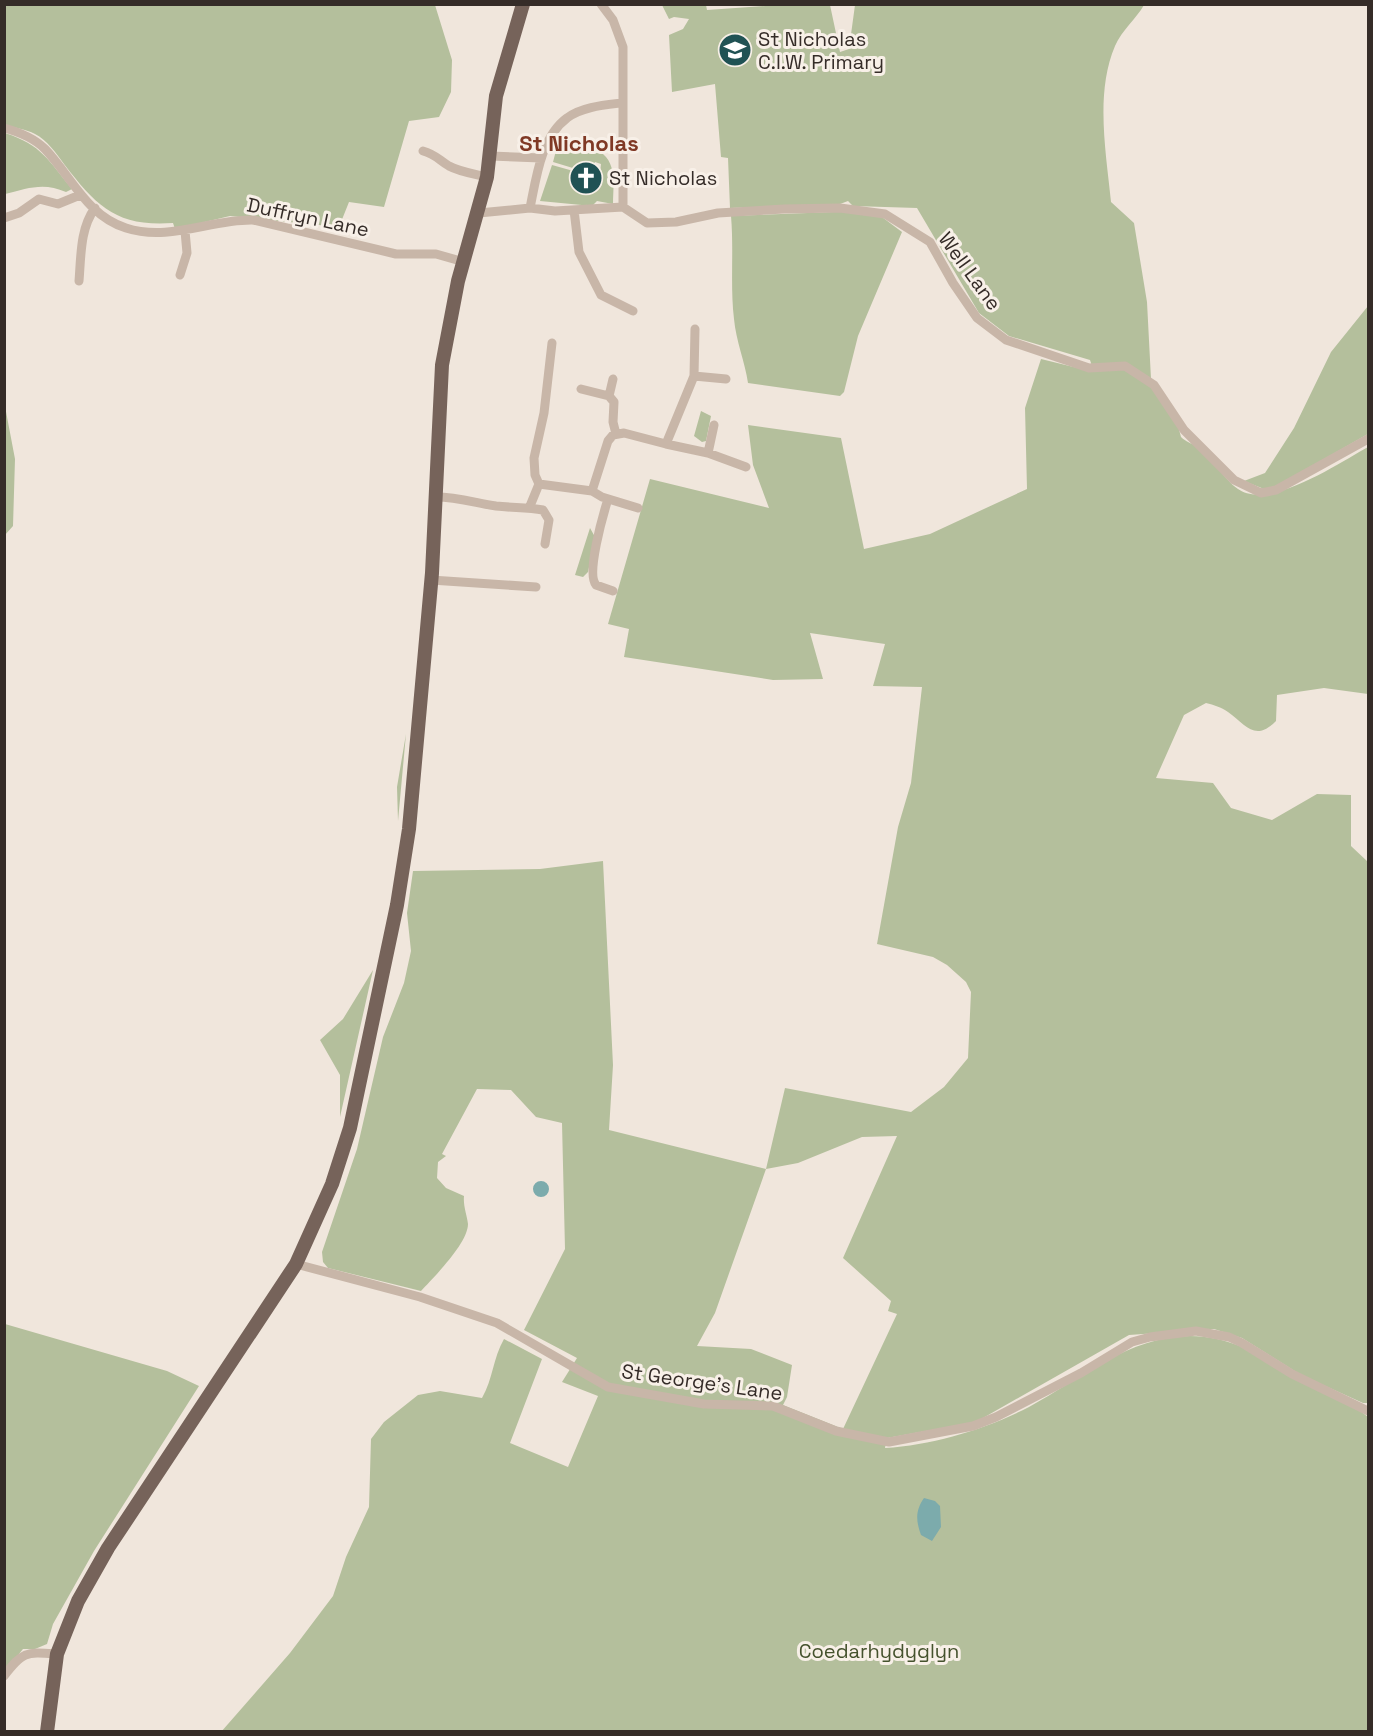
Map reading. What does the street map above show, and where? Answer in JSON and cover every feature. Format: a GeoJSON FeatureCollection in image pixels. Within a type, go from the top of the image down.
{"type":"FeatureCollection","features":[{"type":"Feature","properties":{"kind":"main road"},"geometry":{"type":"LineString","coordinates":[[47,1731],[57,1654],[78,1601],[108,1548],[296,1264],[329,1192],[350,1128],[397,905],[412,799],[431,580],[440,379],[448,328],[487,177],[496,96],[523,4]]}},
{"type":"Feature","properties":{"kind":"street"},"geometry":{"type":"LineString","coordinates":[[479,213],[530,208],[574,210],[623,207],[621,103],[624,86],[623,47],[613,20],[601,4]]}},
{"type":"Feature","properties":{"kind":"street"},"geometry":{"type":"LineString","coordinates":[[530,208],[541,158],[567,118],[592,107],[621,103]]}},
{"type":"Feature","properties":{"kind":"street","name":"Duffryn Lane"},"geometry":{"type":"LineString","coordinates":[[4,128],[33,139],[45,149],[80,195],[95,208],[127,228],[149,232],[186,231],[231,220],[253,220],[396,254],[436,254],[464,262]]}},
{"type":"Feature","properties":{"kind":"street"},"geometry":{"type":"LineString","coordinates":[[423,151],[434,154],[447,165],[458,170],[487,177]]}},
{"type":"Feature","properties":{"kind":"street"},"geometry":{"type":"LineString","coordinates":[[490,156],[541,158]]}},
{"type":"Feature","properties":{"kind":"street"},"geometry":{"type":"LineString","coordinates":[[4,218],[19,213],[39,199],[58,204],[80,195]]}},
{"type":"Feature","properties":{"kind":"street","name":"Well Lane"},"geometry":{"type":"LineString","coordinates":[[623,207],[647,223],[676,222],[718,213],[784,209],[840,208],[885,214],[930,242],[953,283],[977,318],[1006,340],[1089,368],[1125,366],[1154,385],[1184,430],[1234,480],[1261,493],[1276,490],[1368,439]]}},
{"type":"Feature","properties":{"kind":"street"},"geometry":{"type":"LineString","coordinates":[[79,281],[84,229],[87,218],[95,208]]}},
{"type":"Feature","properties":{"kind":"street"},"geometry":{"type":"LineString","coordinates":[[574,210],[579,252],[601,295],[633,312]]}},
{"type":"Feature","properties":{"kind":"street"},"geometry":{"type":"LineString","coordinates":[[180,276],[187,253],[186,231]]}},
{"type":"Feature","properties":{"kind":"street"},"geometry":{"type":"LineString","coordinates":[[666,444],[694,376],[695,329]]}},
{"type":"Feature","properties":{"kind":"street"},"geometry":{"type":"LineString","coordinates":[[539,484],[534,476],[534,458],[544,413],[552,344]]}},
{"type":"Feature","properties":{"kind":"street"},"geometry":{"type":"LineString","coordinates":[[694,376],[726,379]]}},
{"type":"Feature","properties":{"kind":"street"},"geometry":{"type":"LineString","coordinates":[[609,396],[613,379]]}},
{"type":"Feature","properties":{"kind":"street"},"geometry":{"type":"LineString","coordinates":[[581,389],[609,396],[616,406],[613,419],[616,434]]}},
{"type":"Feature","properties":{"kind":"street"},"geometry":{"type":"LineString","coordinates":[[708,453],[714,424]]}},
{"type":"Feature","properties":{"kind":"street"},"geometry":{"type":"LineString","coordinates":[[592,491],[608,441],[616,434],[624,433],[708,453],[746,467]]}},
{"type":"Feature","properties":{"kind":"street"},"geometry":{"type":"LineString","coordinates":[[530,506],[539,484]]}},
{"type":"Feature","properties":{"kind":"street"},"geometry":{"type":"LineString","coordinates":[[539,484],[592,491],[608,499],[638,508]]}},
{"type":"Feature","properties":{"kind":"street"},"geometry":{"type":"LineString","coordinates":[[436,497],[464,498],[501,507],[530,506],[547,514],[549,520],[545,544]]}},
{"type":"Feature","properties":{"kind":"street"},"geometry":{"type":"LineString","coordinates":[[608,499],[600,523],[592,576],[596,585],[613,591]]}},
{"type":"Feature","properties":{"kind":"street"},"geometry":{"type":"LineString","coordinates":[[431,580],[536,586]]}},
{"type":"Feature","properties":{"kind":"street","name":"St George's Lane"},"geometry":{"type":"LineString","coordinates":[[296,1264],[420,1297],[497,1323],[608,1387],[704,1404],[773,1406],[836,1431],[889,1442],[973,1426],[1051,1389],[1132,1342],[1150,1337],[1196,1331],[1229,1337],[1242,1343],[1292,1374],[1368,1411]]}},
{"type":"Feature","properties":{"kind":"street"},"geometry":{"type":"LineString","coordinates":[[4,1676],[19,1657],[27,1652],[57,1654]]}},
{"type":"Feature","properties":{"kind":"green space"},"geometry":{"type":"Polygon","coordinates":[[[4,5],[435,5],[452,60],[451,92],[439,117],[409,121],[384,207],[349,202],[339,227],[230,216],[175,229],[173,223],[137,222],[110,211],[98,203],[54,151],[39,137],[31,132],[5,125],[4,5]]]}},
{"type":"Feature","properties":{"kind":"green space","name":"Coedarhydyglyn"},"geometry":{"type":"Polygon","coordinates":[[[662,5],[706,5],[707,10],[780,5],[830,5],[840,52],[849,49],[855,5],[1144,5],[1115,46],[1105,83],[1104,123],[1111,202],[1134,223],[1147,302],[1151,379],[1177,422],[1181,437],[1202,450],[1238,489],[1251,494],[1267,494],[1304,482],[1368,447],[1368,694],[1324,688],[1277,695],[1276,721],[1269,727],[1256,731],[1223,709],[1206,703],[1184,715],[1156,778],[1213,783],[1231,808],[1272,820],[1317,794],[1351,795],[1351,846],[1368,862],[1368,1403],[1363,1403],[1301,1375],[1242,1338],[1214,1329],[1129,1335],[976,1422],[887,1438],[885,1448],[940,1440],[995,1422],[1029,1407],[1118,1355],[1165,1338],[1190,1336],[1217,1339],[1234,1344],[1289,1370],[1359,1410],[1368,1417],[1368,1731],[221,1732],[290,1653],[333,1596],[346,1557],[369,1507],[371,1439],[384,1422],[418,1395],[440,1391],[482,1398],[504,1339],[542,1359],[510,1443],[568,1467],[598,1396],[562,1382],[577,1358],[524,1330],[565,1249],[562,1123],[536,1117],[511,1090],[477,1089],[442,1154],[446,1156],[438,1162],[437,1178],[446,1188],[464,1196],[467,1232],[457,1250],[421,1291],[328,1268],[323,1262],[322,1252],[357,1149],[383,1037],[404,983],[411,951],[407,913],[413,871],[540,869],[603,861],[613,1065],[609,1130],[766,1169],[785,1088],[911,1112],[944,1087],[968,1058],[971,992],[966,982],[947,965],[933,957],[877,944],[898,827],[911,783],[922,687],[873,686],[885,644],[810,633],[823,679],[773,680],[624,657],[629,629],[608,624],[650,479],[769,508],[753,465],[748,425],[841,438],[864,549],[930,534],[1027,489],[1025,408],[1041,359],[1094,372],[1090,360],[1009,336],[979,313],[917,208],[853,206],[848,201],[840,204],[730,208],[728,158],[721,157],[715,84],[672,92],[669,35],[683,29],[689,19],[674,17],[669,19],[662,5]],[[897,1136],[862,1137],[798,1163],[766,1169],[715,1313],[697,1346],[751,1349],[792,1365],[787,1397],[783,1405],[843,1429],[897,1314],[888,1311],[891,1301],[843,1258],[897,1136]]]}},
{"type":"Feature","properties":{"kind":"green space"},"geometry":{"type":"Polygon","coordinates":[[[5,133],[36,148],[72,189],[66,192],[50,187],[36,187],[5,194],[5,133]]]}},
{"type":"Feature","properties":{"kind":"green space"},"geometry":{"type":"Polygon","coordinates":[[[557,147],[603,154],[612,171],[613,204],[597,201],[592,206],[540,201],[552,165],[584,174],[579,189],[592,193],[599,183],[601,164],[595,162],[590,172],[586,172],[553,162],[557,147]]]}},
{"type":"Feature","properties":{"kind":"green space"},"geometry":{"type":"Polygon","coordinates":[[[859,211],[878,214],[902,232],[858,336],[844,392],[840,396],[748,383],[734,319],[731,216],[859,211]]]}},
{"type":"Feature","properties":{"kind":"green space"},"geometry":{"type":"Polygon","coordinates":[[[1368,306],[1368,434],[1277,486],[1264,489],[1244,481],[1265,473],[1294,428],[1331,352],[1368,306]]]}},
{"type":"Feature","properties":{"kind":"green space"},"geometry":{"type":"Polygon","coordinates":[[[4,401],[15,459],[13,526],[5,535],[4,401]]]}},
{"type":"Feature","properties":{"kind":"green space"},"geometry":{"type":"Polygon","coordinates":[[[701,411],[711,416],[706,441],[702,442],[694,436],[701,411]]]}},
{"type":"Feature","properties":{"kind":"green space"},"geometry":{"type":"Polygon","coordinates":[[[590,528],[595,537],[588,572],[583,577],[575,575],[590,528]]]}},
{"type":"Feature","properties":{"kind":"green space"},"geometry":{"type":"Polygon","coordinates":[[[406,734],[398,821],[397,787],[406,734]]]}},
{"type":"Feature","properties":{"kind":"green space"},"geometry":{"type":"Polygon","coordinates":[[[373,970],[340,1117],[340,1075],[320,1040],[343,1019],[373,970]]]}},
{"type":"Feature","properties":{"kind":"green space"},"geometry":{"type":"Polygon","coordinates":[[[5,1324],[167,1371],[199,1386],[94,1551],[53,1624],[47,1644],[35,1649],[23,1649],[5,1671],[5,1324]]]}},
{"type":"Feature","properties":{"kind":"water"},"geometry":{"type":"Polygon","coordinates":[[[538,1181],[544,1181],[549,1189],[547,1195],[538,1197],[533,1192],[533,1186],[538,1181]]]}},
{"type":"Feature","properties":{"kind":"water"},"geometry":{"type":"Polygon","coordinates":[[[924,1498],[935,1501],[940,1506],[941,1527],[932,1541],[921,1535],[918,1525],[917,1516],[924,1498]]]}},
{"type":"Feature","properties":{"kind":"place","name":"St Nicholas C.I.W. Primary"},"geometry":{"type":"Point","coordinates":[735,50]}},
{"type":"Feature","properties":{"kind":"place","name":"St Nicholas"},"geometry":{"type":"Point","coordinates":[586,178]}},
{"type":"Feature","properties":{"kind":"district","name":"St Nicholas"},"geometry":{"type":"Point","coordinates":[579,143]}}]}
